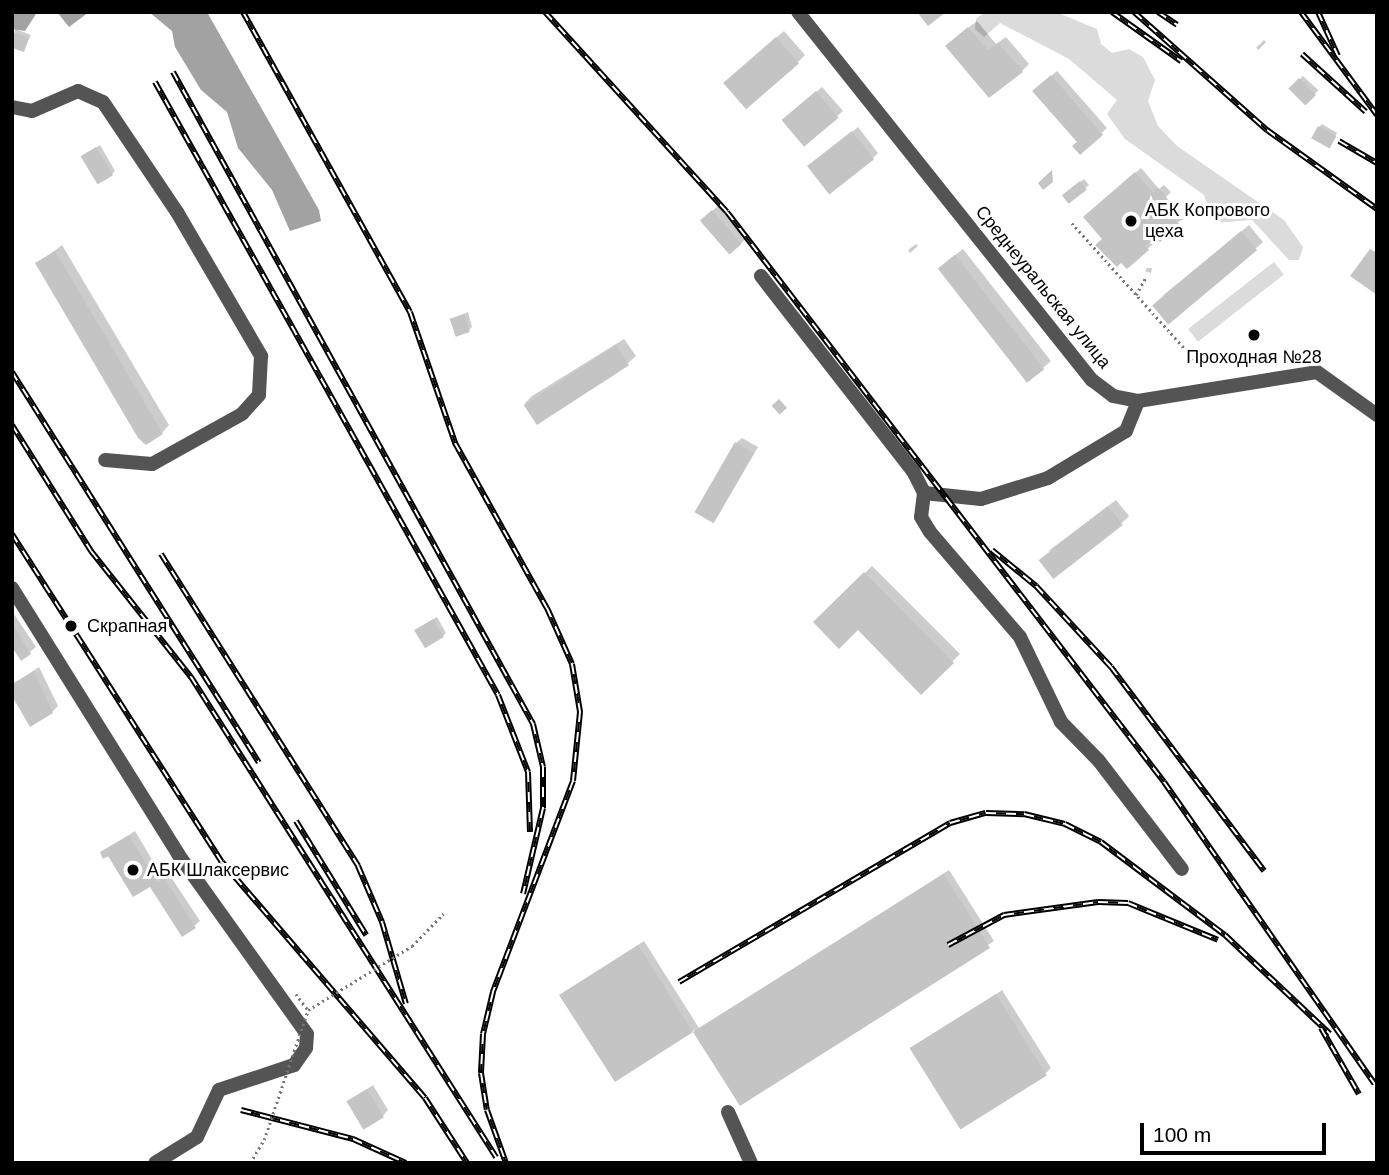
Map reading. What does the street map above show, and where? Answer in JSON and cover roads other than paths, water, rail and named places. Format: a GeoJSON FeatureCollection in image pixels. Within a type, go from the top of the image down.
{"type":"FeatureCollection","features":[{"type":"Feature","properties":{"kind":"street","name":"Среднеуральская улица"},"geometry":{"type":"LineString","coordinates":[[798,12],[1092,380],[1113,396],[1139,401],[1317,372],[1377,415]]}},
{"type":"Feature","properties":{"kind":"street"},"geometry":{"type":"LineString","coordinates":[[12,107],[32,111],[78,91],[103,102],[177,212],[261,356],[259,395],[242,414],[152,464],[105,460]]}},
{"type":"Feature","properties":{"kind":"street"},"geometry":{"type":"LineString","coordinates":[[761,276],[913,471],[924,493],[921,517],[930,532],[1020,637],[1062,722],[1099,761],[1182,869]]}},
{"type":"Feature","properties":{"kind":"street"},"geometry":{"type":"LineString","coordinates":[[924,493],[981,499],[1048,478],[1126,430],[1139,401]]}},
{"type":"Feature","properties":{"kind":"street"},"geometry":{"type":"LineString","coordinates":[[12,588],[178,854],[307,1034],[306,1048],[294,1065],[219,1090],[197,1137],[155,1163]]}},
{"type":"Feature","properties":{"kind":"street"},"geometry":{"type":"LineString","coordinates":[[729,1112],[751,1163]]}},
{"type":"Feature","properties":{"kind":"railway"},"geometry":{"type":"LineString","coordinates":[[243,12],[410,312],[455,443],[547,608],[572,664],[580,712],[573,781],[493,992],[483,1034],[481,1073],[487,1110],[506,1163]]}},
{"type":"Feature","properties":{"kind":"railway"},"geometry":{"type":"LineString","coordinates":[[545,12],[727,212],[1164,782],[1375,1084]]}},
{"type":"Feature","properties":{"kind":"railway"},"geometry":{"type":"LineString","coordinates":[[1112,12],[1181,61]]}},
{"type":"Feature","properties":{"kind":"railway"},"geometry":{"type":"LineString","coordinates":[[1134,12],[1267,130],[1377,209]]}},
{"type":"Feature","properties":{"kind":"railway"},"geometry":{"type":"LineString","coordinates":[[1158,12],[1177,25]]}},
{"type":"Feature","properties":{"kind":"railway"},"geometry":{"type":"LineString","coordinates":[[1301,12],[1377,115]]}},
{"type":"Feature","properties":{"kind":"railway"},"geometry":{"type":"LineString","coordinates":[[1318,12],[1338,56]]}},
{"type":"Feature","properties":{"kind":"railway"},"geometry":{"type":"LineString","coordinates":[[1302,54],[1366,112]]}},
{"type":"Feature","properties":{"kind":"railway"},"geometry":{"type":"LineString","coordinates":[[173,72],[533,724],[543,767],[543,808],[523,894]]}},
{"type":"Feature","properties":{"kind":"railway"},"geometry":{"type":"LineString","coordinates":[[155,82],[498,695],[528,772],[530,832]]}},
{"type":"Feature","properties":{"kind":"railway"},"geometry":{"type":"LineString","coordinates":[[1339,141],[1377,163]]}},
{"type":"Feature","properties":{"kind":"railway"},"geometry":{"type":"LineString","coordinates":[[12,372],[259,762]]}},
{"type":"Feature","properties":{"kind":"railway"},"geometry":{"type":"LineString","coordinates":[[12,425],[91,551],[191,677],[496,1157]]}},
{"type":"Feature","properties":{"kind":"railway"},"geometry":{"type":"LineString","coordinates":[[12,534],[222,862],[425,1098],[467,1163]]}},
{"type":"Feature","properties":{"kind":"railway"},"geometry":{"type":"LineString","coordinates":[[992,550],[1036,586],[1111,667],[1264,871]]}},
{"type":"Feature","properties":{"kind":"railway"},"geometry":{"type":"LineString","coordinates":[[161,554],[358,866],[382,922],[406,1004]]}},
{"type":"Feature","properties":{"kind":"railway"},"geometry":{"type":"LineString","coordinates":[[679,982],[950,823],[986,813],[1024,814],[1065,824],[1101,842],[1225,935],[1330,1034]]}},
{"type":"Feature","properties":{"kind":"railway"},"geometry":{"type":"LineString","coordinates":[[296,821],[366,935]]}},
{"type":"Feature","properties":{"kind":"railway"},"geometry":{"type":"LineString","coordinates":[[948,945],[1004,915],[1098,902],[1128,903],[1218,940]]}},
{"type":"Feature","properties":{"kind":"railway"},"geometry":{"type":"LineString","coordinates":[[1321,1028],[1359,1094]]}},
{"type":"Feature","properties":{"kind":"railway"},"geometry":{"type":"LineString","coordinates":[[241,1110],[353,1139],[406,1163]]}},
{"type":"Feature","properties":{"kind":"place","name":"АБК Копрового цеха"},"geometry":{"type":"Point","coordinates":[1131,221]}},
{"type":"Feature","properties":{"kind":"place","name":"Проходная №28"},"geometry":{"type":"Point","coordinates":[1254,335]}},
{"type":"Feature","properties":{"kind":"place","name":"Скрапная"},"geometry":{"type":"Point","coordinates":[71,626]}},
{"type":"Feature","properties":{"kind":"place","name":"АБК Шлаксервис"},"geometry":{"type":"Point","coordinates":[133,870]}}]}
